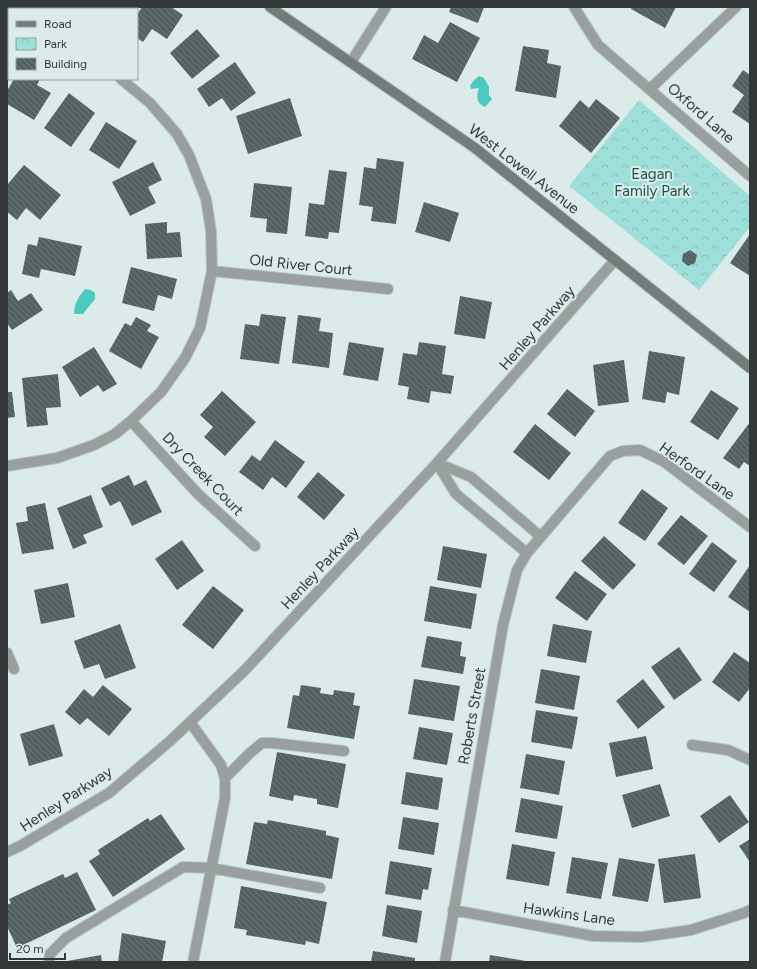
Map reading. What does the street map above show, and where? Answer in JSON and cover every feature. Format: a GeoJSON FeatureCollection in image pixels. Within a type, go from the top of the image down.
{"type":"FeatureCollection","features":[{"type":"Feature","properties":{"kind":"street","name":"West Lowell Avenue"},"geometry":{"type":"LineString","coordinates":[[270,7],[475,148],[750,368]]}},
{"type":"Feature","properties":{"kind":"street"},"geometry":{"type":"LineString","coordinates":[[350,62],[386,7]]}},
{"type":"Feature","properties":{"kind":"street","name":"Oxford Lane"},"geometry":{"type":"LineString","coordinates":[[574,7],[598,46],[750,176]]}},
{"type":"Feature","properties":{"kind":"street"},"geometry":{"type":"LineString","coordinates":[[650,89],[736,7]]}},
{"type":"Feature","properties":{"kind":"street"},"geometry":{"type":"LineString","coordinates":[[7,466],[57,458],[94,445],[115,434],[161,392],[185,358],[200,328],[212,271],[212,232],[206,199],[189,155],[176,134],[150,103],[122,80]]}},
{"type":"Feature","properties":{"kind":"street","name":"Henley Parkway"},"geometry":{"type":"LineString","coordinates":[[7,852],[20,846],[108,793],[170,741],[245,670],[438,463],[615,260]]}},
{"type":"Feature","properties":{"kind":"street","name":"Old River Court"},"geometry":{"type":"LineString","coordinates":[[212,271],[388,290]]}},
{"type":"Feature","properties":{"kind":"street","name":"Dry Creek Court"},"geometry":{"type":"LineString","coordinates":[[131,421],[198,494],[255,546]]}},
{"type":"Feature","properties":{"kind":"street","name":"Herford Lane"},"geometry":{"type":"LineString","coordinates":[[540,536],[610,456],[623,451],[640,450],[663,462],[750,527]]}},
{"type":"Feature","properties":{"kind":"street"},"geometry":{"type":"LineString","coordinates":[[438,463],[471,477],[540,536]]}},
{"type":"Feature","properties":{"kind":"street"},"geometry":{"type":"LineString","coordinates":[[438,463],[456,494],[527,553]]}},
{"type":"Feature","properties":{"kind":"street","name":"Roberts Street"},"geometry":{"type":"LineString","coordinates":[[445,962],[503,624],[517,570],[527,553],[540,536]]}},
{"type":"Feature","properties":{"kind":"street"},"geometry":{"type":"LineString","coordinates":[[7,653],[14,669]]}},
{"type":"Feature","properties":{"kind":"street"},"geometry":{"type":"LineString","coordinates":[[190,722],[221,765],[225,778],[224,798],[193,962]]}},
{"type":"Feature","properties":{"kind":"street"},"geometry":{"type":"LineString","coordinates":[[225,778],[262,743],[344,751]]}},
{"type":"Feature","properties":{"kind":"street"},"geometry":{"type":"LineString","coordinates":[[692,745],[728,750],[750,760]]}},
{"type":"Feature","properties":{"kind":"street"},"geometry":{"type":"LineString","coordinates":[[49,962],[50,954],[66,938],[183,867],[211,868],[320,888]]}},
{"type":"Feature","properties":{"kind":"street","name":"Hawkins Lane"},"geometry":{"type":"LineString","coordinates":[[453,910],[593,936],[642,937],[691,930],[750,910]]}},
{"type":"Feature","properties":{"kind":"green space","name":"Eagan Family Park"},"geometry":{"type":"Polygon","coordinates":[[[639,100],[750,196],[750,227],[699,290],[569,186],[639,100]]]}},
{"type":"Feature","properties":{"kind":"water"},"geometry":{"type":"Polygon","coordinates":[[[479,76],[484,78],[489,87],[489,95],[492,99],[485,107],[478,102],[477,94],[479,88],[471,89],[470,86],[479,76]]]}},
{"type":"Feature","properties":{"kind":"water"},"geometry":{"type":"Polygon","coordinates":[[[85,289],[91,290],[95,293],[95,299],[83,314],[75,314],[74,309],[76,303],[85,289]]]}},
{"type":"Feature","properties":{"kind":"building"},"geometry":{"type":"Polygon","coordinates":[[[105,7],[131,7],[130,8],[105,7]]]}},
{"type":"Feature","properties":{"kind":"building"},"geometry":{"type":"Polygon","coordinates":[[[142,7],[171,7],[183,15],[167,39],[152,29],[143,42],[138,39],[138,13],[142,7]]]}},
{"type":"Feature","properties":{"kind":"building"},"geometry":{"type":"Polygon","coordinates":[[[451,7],[484,7],[478,23],[449,12],[451,7]]]}},
{"type":"Feature","properties":{"kind":"building"},"geometry":{"type":"Polygon","coordinates":[[[632,7],[676,7],[665,28],[631,9],[632,7]]]}},
{"type":"Feature","properties":{"kind":"building"},"geometry":{"type":"Polygon","coordinates":[[[450,22],[480,38],[457,82],[412,59],[424,35],[438,43],[450,22]]]}},
{"type":"Feature","properties":{"kind":"building"},"geometry":{"type":"Polygon","coordinates":[[[197,29],[220,56],[192,79],[170,53],[197,29]]]}},
{"type":"Feature","properties":{"kind":"building"},"geometry":{"type":"Polygon","coordinates":[[[523,46],[549,50],[547,63],[561,66],[556,98],[515,91],[523,46]]]}},
{"type":"Feature","properties":{"kind":"building"},"geometry":{"type":"Polygon","coordinates":[[[235,62],[256,93],[231,111],[222,98],[209,107],[197,89],[235,62]]]}},
{"type":"Feature","properties":{"kind":"building"},"geometry":{"type":"Polygon","coordinates":[[[743,70],[750,75],[750,124],[732,112],[744,95],[732,86],[743,70]]]}},
{"type":"Feature","properties":{"kind":"building"},"geometry":{"type":"Polygon","coordinates":[[[13,80],[40,80],[37,85],[51,93],[34,120],[7,104],[7,91],[13,80]]]}},
{"type":"Feature","properties":{"kind":"building"},"geometry":{"type":"Polygon","coordinates":[[[69,93],[95,113],[71,147],[44,128],[69,93]]]}},
{"type":"Feature","properties":{"kind":"building"},"geometry":{"type":"Polygon","coordinates":[[[290,98],[302,136],[248,154],[236,116],[290,98]]]}},
{"type":"Feature","properties":{"kind":"building"},"geometry":{"type":"Polygon","coordinates":[[[596,99],[620,118],[591,153],[559,126],[580,100],[589,108],[596,99]]]}},
{"type":"Feature","properties":{"kind":"building"},"geometry":{"type":"Polygon","coordinates":[[[106,122],[137,141],[119,169],[89,150],[106,122]]]}},
{"type":"Feature","properties":{"kind":"building"},"geometry":{"type":"Polygon","coordinates":[[[377,158],[404,162],[396,224],[371,221],[373,207],[359,205],[364,167],[376,169],[377,158]]]}},
{"type":"Feature","properties":{"kind":"building"},"geometry":{"type":"Polygon","coordinates":[[[153,162],[162,180],[148,187],[156,203],[130,216],[112,182],[153,162]]]}},
{"type":"Feature","properties":{"kind":"building"},"geometry":{"type":"Polygon","coordinates":[[[24,165],[61,195],[40,220],[26,208],[17,220],[7,212],[7,185],[24,165]]]}},
{"type":"Feature","properties":{"kind":"building"},"geometry":{"type":"Polygon","coordinates":[[[329,170],[347,172],[339,233],[329,232],[328,239],[305,236],[309,203],[324,205],[329,170]]]}},
{"type":"Feature","properties":{"kind":"building"},"geometry":{"type":"Polygon","coordinates":[[[254,183],[292,187],[287,234],[266,232],[267,219],[250,217],[254,183]]]}},
{"type":"Feature","properties":{"kind":"building"},"geometry":{"type":"Polygon","coordinates":[[[424,202],[459,213],[450,242],[415,232],[424,202]]]}},
{"type":"Feature","properties":{"kind":"building"},"geometry":{"type":"Polygon","coordinates":[[[167,222],[167,233],[180,232],[182,257],[147,259],[145,224],[167,222]]]}},
{"type":"Feature","properties":{"kind":"building"},"geometry":{"type":"Polygon","coordinates":[[[750,234],[750,276],[730,263],[750,234]]]}},
{"type":"Feature","properties":{"kind":"building"},"geometry":{"type":"Polygon","coordinates":[[[39,237],[82,246],[75,276],[41,269],[39,278],[22,274],[28,244],[37,246],[39,237]]]}},
{"type":"Feature","properties":{"kind":"building"},"geometry":{"type":"Polygon","coordinates":[[[690,250],[697,255],[695,263],[688,266],[682,261],[683,254],[690,250]]]}},
{"type":"Feature","properties":{"kind":"building"},"geometry":{"type":"Polygon","coordinates":[[[131,267],[177,279],[172,299],[158,295],[154,311],[122,303],[131,267]]]}},
{"type":"Feature","properties":{"kind":"building"},"geometry":{"type":"Polygon","coordinates":[[[11,290],[18,301],[31,293],[43,310],[12,330],[7,323],[7,293],[11,290]]]}},
{"type":"Feature","properties":{"kind":"building"},"geometry":{"type":"Polygon","coordinates":[[[460,296],[492,302],[485,339],[454,334],[460,296]]]}},
{"type":"Feature","properties":{"kind":"building"},"geometry":{"type":"Polygon","coordinates":[[[261,314],[286,317],[279,364],[240,359],[245,324],[259,326],[261,314]]]}},
{"type":"Feature","properties":{"kind":"building"},"geometry":{"type":"Polygon","coordinates":[[[298,315],[321,318],[319,331],[333,333],[329,368],[292,363],[298,315]]]}},
{"type":"Feature","properties":{"kind":"building"},"geometry":{"type":"Polygon","coordinates":[[[136,317],[151,325],[147,331],[159,337],[141,369],[109,351],[125,323],[131,326],[136,317]]]}},
{"type":"Feature","properties":{"kind":"building"},"geometry":{"type":"Polygon","coordinates":[[[349,342],[384,348],[378,381],[343,375],[349,342]]]}},
{"type":"Feature","properties":{"kind":"building"},"geometry":{"type":"Polygon","coordinates":[[[419,342],[446,346],[442,374],[454,376],[451,394],[431,391],[429,403],[407,399],[409,387],[398,385],[403,353],[417,355],[419,342]]]}},
{"type":"Feature","properties":{"kind":"building"},"geometry":{"type":"Polygon","coordinates":[[[94,347],[117,384],[103,392],[98,385],[80,397],[62,367],[94,347]]]}},
{"type":"Feature","properties":{"kind":"building"},"geometry":{"type":"Polygon","coordinates":[[[649,351],[685,357],[679,395],[667,392],[665,403],[642,399],[649,351]]]}},
{"type":"Feature","properties":{"kind":"building"},"geometry":{"type":"Polygon","coordinates":[[[624,360],[629,402],[598,406],[593,365],[624,360]]]}},
{"type":"Feature","properties":{"kind":"building"},"geometry":{"type":"Polygon","coordinates":[[[58,374],[61,407],[46,408],[48,425],[27,427],[22,378],[58,374]]]}},
{"type":"Feature","properties":{"kind":"building"},"geometry":{"type":"Polygon","coordinates":[[[567,389],[595,411],[575,437],[547,414],[567,389]]]}},
{"type":"Feature","properties":{"kind":"building"},"geometry":{"type":"Polygon","coordinates":[[[711,390],[739,408],[718,440],[690,422],[711,390]]]}},
{"type":"Feature","properties":{"kind":"building"},"geometry":{"type":"Polygon","coordinates":[[[222,391],[256,422],[225,456],[204,437],[213,427],[200,415],[222,391]]]}},
{"type":"Feature","properties":{"kind":"building"},"geometry":{"type":"Polygon","coordinates":[[[7,392],[12,392],[15,417],[7,418],[7,392]]]}},
{"type":"Feature","properties":{"kind":"building"},"geometry":{"type":"Polygon","coordinates":[[[750,422],[750,466],[744,462],[739,469],[723,458],[750,422]]]}},
{"type":"Feature","properties":{"kind":"building"},"geometry":{"type":"Polygon","coordinates":[[[535,424],[571,453],[549,480],[513,452],[535,424]]]}},
{"type":"Feature","properties":{"kind":"building"},"geometry":{"type":"Polygon","coordinates":[[[275,440],[305,462],[286,488],[272,477],[263,490],[239,472],[252,455],[260,461],[275,440]]]}},
{"type":"Feature","properties":{"kind":"building"},"geometry":{"type":"Polygon","coordinates":[[[318,472],[345,495],[324,520],[297,497],[318,472]]]}},
{"type":"Feature","properties":{"kind":"building"},"geometry":{"type":"Polygon","coordinates":[[[129,475],[134,486],[146,480],[162,512],[132,526],[120,501],[110,506],[101,488],[129,475]]]}},
{"type":"Feature","properties":{"kind":"building"},"geometry":{"type":"Polygon","coordinates":[[[642,489],[668,508],[645,541],[618,523],[642,489]]]}},
{"type":"Feature","properties":{"kind":"building"},"geometry":{"type":"Polygon","coordinates":[[[91,495],[103,527],[83,535],[87,543],[73,549],[57,508],[91,495]]]}},
{"type":"Feature","properties":{"kind":"building"},"geometry":{"type":"Polygon","coordinates":[[[45,503],[54,549],[22,554],[16,523],[28,521],[26,507],[45,503]]]}},
{"type":"Feature","properties":{"kind":"building"},"geometry":{"type":"Polygon","coordinates":[[[681,515],[708,536],[684,565],[657,544],[681,515]]]}},
{"type":"Feature","properties":{"kind":"building"},"geometry":{"type":"Polygon","coordinates":[[[604,536],[636,565],[613,590],[581,561],[604,536]]]}},
{"type":"Feature","properties":{"kind":"building"},"geometry":{"type":"Polygon","coordinates":[[[182,540],[204,571],[177,590],[155,559],[182,540]]]}},
{"type":"Feature","properties":{"kind":"building"},"geometry":{"type":"Polygon","coordinates":[[[712,542],[737,561],[714,592],[689,574],[712,542]]]}},
{"type":"Feature","properties":{"kind":"building"},"geometry":{"type":"Polygon","coordinates":[[[443,546],[487,554],[481,588],[437,580],[443,546]]]}},
{"type":"Feature","properties":{"kind":"building"},"geometry":{"type":"Polygon","coordinates":[[[750,565],[750,612],[728,597],[750,565]]]}},
{"type":"Feature","properties":{"kind":"building"},"geometry":{"type":"Polygon","coordinates":[[[575,571],[607,594],[587,621],[555,598],[575,571]]]}},
{"type":"Feature","properties":{"kind":"building"},"geometry":{"type":"Polygon","coordinates":[[[68,583],[75,617],[41,624],[34,590],[68,583]]]}},
{"type":"Feature","properties":{"kind":"building"},"geometry":{"type":"Polygon","coordinates":[[[213,586],[244,610],[213,649],[182,625],[213,586]]]}},
{"type":"Feature","properties":{"kind":"building"},"geometry":{"type":"Polygon","coordinates":[[[430,586],[477,594],[471,629],[424,621],[430,586]]]}},
{"type":"Feature","properties":{"kind":"building"},"geometry":{"type":"Polygon","coordinates":[[[120,624],[136,668],[105,679],[99,664],[84,669],[74,641],[120,624]]]}},
{"type":"Feature","properties":{"kind":"building"},"geometry":{"type":"Polygon","coordinates":[[[553,624],[592,631],[586,663],[547,656],[553,624]]]}},
{"type":"Feature","properties":{"kind":"building"},"geometry":{"type":"Polygon","coordinates":[[[427,636],[462,642],[460,656],[466,657],[463,674],[421,667],[427,636]]]}},
{"type":"Feature","properties":{"kind":"building"},"geometry":{"type":"Polygon","coordinates":[[[679,647],[702,680],[674,700],[651,667],[679,647]]]}},
{"type":"Feature","properties":{"kind":"building"},"geometry":{"type":"Polygon","coordinates":[[[734,652],[750,663],[750,688],[739,702],[712,682],[734,652]]]}},
{"type":"Feature","properties":{"kind":"building"},"geometry":{"type":"Polygon","coordinates":[[[541,669],[580,676],[574,710],[535,703],[541,669]]]}},
{"type":"Feature","properties":{"kind":"building"},"geometry":{"type":"Polygon","coordinates":[[[414,679],[460,686],[454,721],[408,714],[414,679]]]}},
{"type":"Feature","properties":{"kind":"building"},"geometry":{"type":"Polygon","coordinates":[[[643,679],[665,707],[638,729],[616,701],[643,679]]]}},
{"type":"Feature","properties":{"kind":"building"},"geometry":{"type":"Polygon","coordinates":[[[103,685],[132,709],[109,736],[87,718],[80,725],[65,712],[84,689],[93,697],[103,685]]]}},
{"type":"Feature","properties":{"kind":"building"},"geometry":{"type":"Polygon","coordinates":[[[301,685],[321,688],[320,693],[333,695],[334,690],[355,693],[353,705],[360,706],[354,739],[287,728],[293,695],[299,696],[301,685]]]}},
{"type":"Feature","properties":{"kind":"building"},"geometry":{"type":"Polygon","coordinates":[[[536,710],[578,717],[572,749],[531,742],[536,710]]]}},
{"type":"Feature","properties":{"kind":"building"},"geometry":{"type":"Polygon","coordinates":[[[54,724],[63,756],[29,766],[20,734],[54,724]]]}},
{"type":"Feature","properties":{"kind":"building"},"geometry":{"type":"Polygon","coordinates":[[[419,727],[453,733],[447,765],[413,759],[419,727]]]}},
{"type":"Feature","properties":{"kind":"building"},"geometry":{"type":"Polygon","coordinates":[[[646,736],[653,769],[616,777],[609,743],[646,736]]]}},
{"type":"Feature","properties":{"kind":"building"},"geometry":{"type":"Polygon","coordinates":[[[277,752],[346,764],[338,808],[317,804],[317,799],[294,795],[293,801],[269,796],[277,752]]]}},
{"type":"Feature","properties":{"kind":"building"},"geometry":{"type":"Polygon","coordinates":[[[526,754],[565,761],[559,795],[520,788],[526,754]]]}},
{"type":"Feature","properties":{"kind":"building"},"geometry":{"type":"Polygon","coordinates":[[[406,772],[443,778],[438,810],[401,804],[406,772]]]}},
{"type":"Feature","properties":{"kind":"building"},"geometry":{"type":"Polygon","coordinates":[[[660,784],[670,816],[632,828],[622,795],[660,784]]]}},
{"type":"Feature","properties":{"kind":"building"},"geometry":{"type":"Polygon","coordinates":[[[730,795],[749,822],[719,843],[700,816],[730,795]]]}},
{"type":"Feature","properties":{"kind":"building"},"geometry":{"type":"Polygon","coordinates":[[[521,798],[563,806],[557,839],[515,832],[521,798]]]}},
{"type":"Feature","properties":{"kind":"building"},"geometry":{"type":"Polygon","coordinates":[[[161,814],[185,849],[113,897],[89,861],[100,854],[98,850],[148,818],[150,821],[161,814]]]}},
{"type":"Feature","properties":{"kind":"building"},"geometry":{"type":"Polygon","coordinates":[[[403,817],[439,823],[434,855],[398,849],[403,817]]]}},
{"type":"Feature","properties":{"kind":"building"},"geometry":{"type":"Polygon","coordinates":[[[268,820],[326,831],[326,835],[339,838],[332,879],[246,864],[254,822],[267,824],[268,820]]]}},
{"type":"Feature","properties":{"kind":"building"},"geometry":{"type":"Polygon","coordinates":[[[750,839],[750,862],[739,846],[750,839]]]}},
{"type":"Feature","properties":{"kind":"building"},"geometry":{"type":"Polygon","coordinates":[[[512,844],[555,852],[549,886],[506,879],[512,844]]]}},
{"type":"Feature","properties":{"kind":"building"},"geometry":{"type":"Polygon","coordinates":[[[695,854],[701,898],[664,903],[658,859],[695,854]]]}},
{"type":"Feature","properties":{"kind":"building"},"geometry":{"type":"Polygon","coordinates":[[[572,857],[608,863],[601,899],[566,893],[572,857]]]}},
{"type":"Feature","properties":{"kind":"building"},"geometry":{"type":"Polygon","coordinates":[[[619,858],[655,864],[648,902],[612,896],[619,858]]]}},
{"type":"Feature","properties":{"kind":"building"},"geometry":{"type":"Polygon","coordinates":[[[390,861],[432,868],[428,890],[423,889],[421,900],[385,894],[390,861]]]}},
{"type":"Feature","properties":{"kind":"building"},"geometry":{"type":"Polygon","coordinates":[[[77,872],[96,910],[17,948],[7,926],[7,905],[11,903],[9,899],[63,874],[65,878],[77,872]]]}},
{"type":"Feature","properties":{"kind":"building"},"geometry":{"type":"Polygon","coordinates":[[[241,886],[327,902],[319,944],[306,941],[305,945],[246,935],[247,930],[234,928],[241,886]]]}},
{"type":"Feature","properties":{"kind":"building"},"geometry":{"type":"Polygon","coordinates":[[[387,905],[422,911],[417,943],[382,936],[387,905]]]}},
{"type":"Feature","properties":{"kind":"building"},"geometry":{"type":"Polygon","coordinates":[[[122,933],[166,941],[162,962],[118,962],[122,933]]]}},
{"type":"Feature","properties":{"kind":"building"},"geometry":{"type":"Polygon","coordinates":[[[373,951],[415,958],[415,962],[371,962],[373,951]]]}},
{"type":"Feature","properties":{"kind":"building"},"geometry":{"type":"Polygon","coordinates":[[[101,955],[102,962],[67,962],[67,961],[101,955]]]}},
{"type":"Feature","properties":{"kind":"building"},"geometry":{"type":"Polygon","coordinates":[[[490,955],[526,961],[526,962],[489,962],[490,955]]]}}]}
